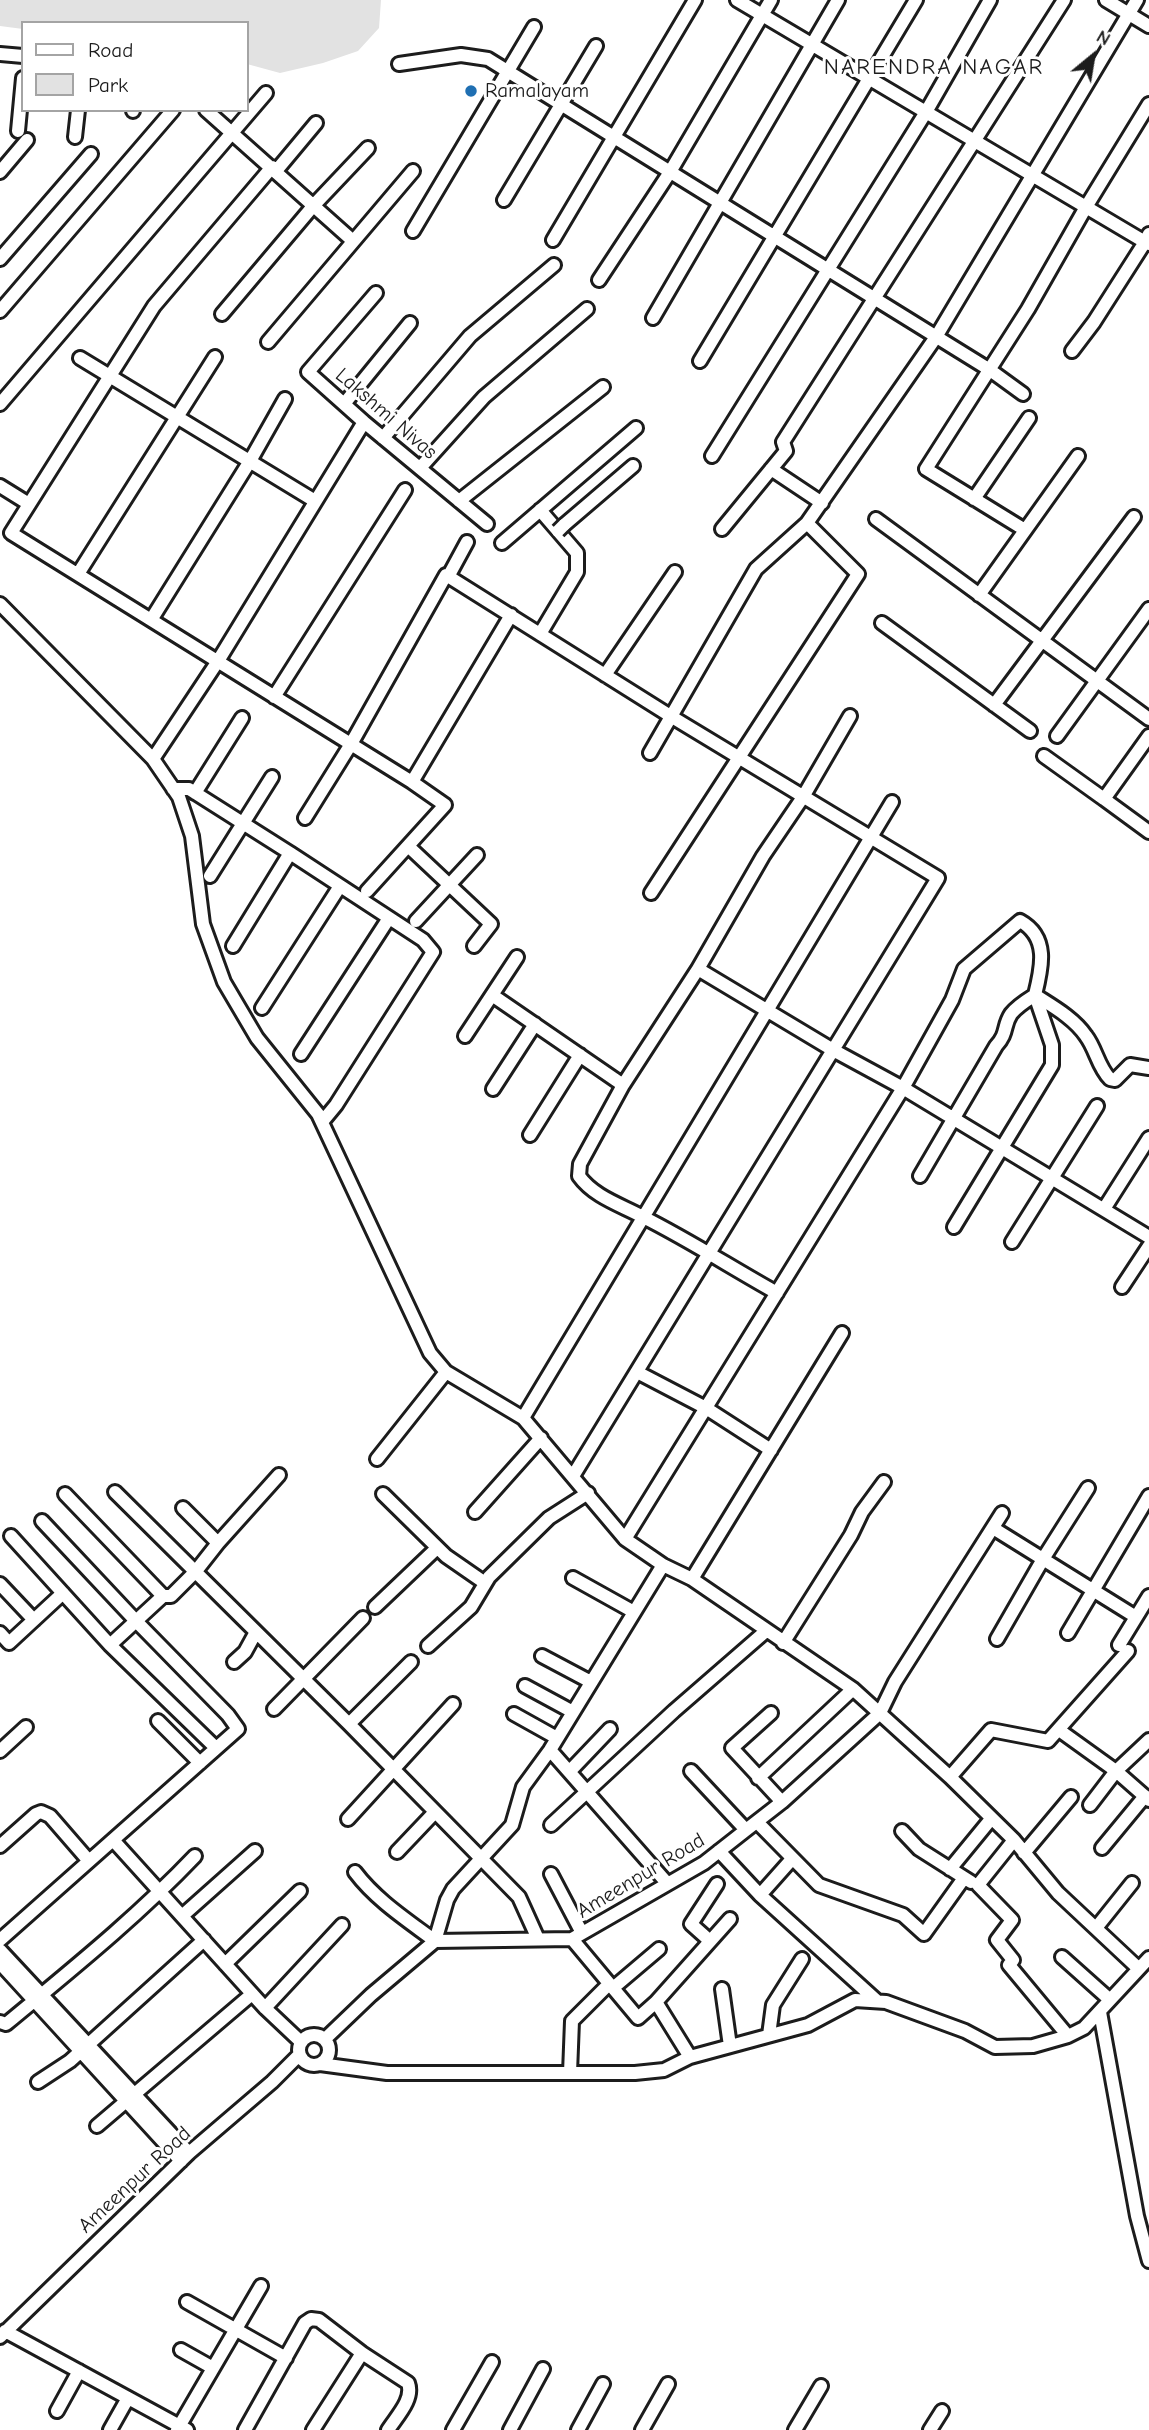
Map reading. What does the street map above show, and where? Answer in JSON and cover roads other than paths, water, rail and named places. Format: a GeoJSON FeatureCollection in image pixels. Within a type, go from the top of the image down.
{"type":"FeatureCollection","features":[{"type":"Feature","properties":{"kind":"street"},"geometry":{"type":"LineString","coordinates":[[553,240],[612,136],[695,0]]}},
{"type":"Feature","properties":{"kind":"street"},"geometry":{"type":"LineString","coordinates":[[737,0],[1086,207],[1148,240],[1072,351]]}},
{"type":"Feature","properties":{"kind":"street"},"geometry":{"type":"LineString","coordinates":[[599,280],[670,172],[771,0]]}},
{"type":"Feature","properties":{"kind":"street"},"geometry":{"type":"LineString","coordinates":[[653,318],[838,0]]}},
{"type":"Feature","properties":{"kind":"street"},"geometry":{"type":"LineString","coordinates":[[700,361],[916,0]]}},
{"type":"Feature","properties":{"kind":"street"},"geometry":{"type":"LineString","coordinates":[[712,456],[926,112],[990,0]]}},
{"type":"Feature","properties":{"kind":"street"},"geometry":{"type":"LineString","coordinates":[[722,529],[786,451],[783,442],[1064,0]]}},
{"type":"Feature","properties":{"kind":"street"},"geometry":{"type":"LineString","coordinates":[[1106,0],[1149,26]]}},
{"type":"Feature","properties":{"kind":"street"},"geometry":{"type":"LineString","coordinates":[[650,752],[756,569],[807,523],[936,337],[1137,0]]}},
{"type":"Feature","properties":{"kind":"street"},"geometry":{"type":"LineString","coordinates":[[413,231],[534,27]]}},
{"type":"Feature","properties":{"kind":"street"},"geometry":{"type":"LineString","coordinates":[[505,200],[596,46]]}},
{"type":"Feature","properties":{"kind":"street"},"geometry":{"type":"LineString","coordinates":[[0,54],[21,56]]}},
{"type":"Feature","properties":{"kind":"street"},"geometry":{"type":"LineString","coordinates":[[399,64],[461,55],[488,59],[990,370],[1023,394]]}},
{"type":"Feature","properties":{"kind":"street"},"geometry":{"type":"LineString","coordinates":[[0,404],[266,93]]}},
{"type":"Feature","properties":{"kind":"street"},"geometry":{"type":"LineString","coordinates":[[1025,530],[926,469],[1028,309],[1149,104]]}},
{"type":"Feature","properties":{"kind":"street"},"geometry":{"type":"LineString","coordinates":[[0,172],[22,136],[22,112]]}},
{"type":"Feature","properties":{"kind":"street"},"geometry":{"type":"LineString","coordinates":[[75,137],[78,112]]}},
{"type":"Feature","properties":{"kind":"street"},"geometry":{"type":"LineString","coordinates":[[0,311],[171,112]]}},
{"type":"Feature","properties":{"kind":"street"},"geometry":{"type":"LineString","coordinates":[[208,112],[353,241]]}},
{"type":"Feature","properties":{"kind":"street"},"geometry":{"type":"LineString","coordinates":[[316,123],[154,306],[11,533],[445,805],[367,891]]}},
{"type":"Feature","properties":{"kind":"street"},"geometry":{"type":"LineString","coordinates":[[222,314],[314,205],[368,148]]}},
{"type":"Feature","properties":{"kind":"street"},"geometry":{"type":"LineString","coordinates":[[0,259],[91,154]]}},
{"type":"Feature","properties":{"kind":"street"},"geometry":{"type":"LineString","coordinates":[[268,341],[412,171]]}},
{"type":"Feature","properties":{"kind":"street"},"geometry":{"type":"LineString","coordinates":[[383,438],[470,336],[554,265]]}},
{"type":"Feature","properties":{"kind":"street","name":"Lakshmi Nivas"},"geometry":{"type":"LineString","coordinates":[[376,293],[308,372],[487,524]]}},
{"type":"Feature","properties":{"kind":"street"},"geometry":{"type":"LineString","coordinates":[[420,468],[484,397],[587,309]]}},
{"type":"Feature","properties":{"kind":"street"},"geometry":{"type":"LineString","coordinates":[[344,404],[410,323]]}},
{"type":"Feature","properties":{"kind":"street"},"geometry":{"type":"LineString","coordinates":[[78,575],[215,357]]}},
{"type":"Feature","properties":{"kind":"street"},"geometry":{"type":"LineString","coordinates":[[79,358],[315,501]]}},
{"type":"Feature","properties":{"kind":"street"},"geometry":{"type":"LineString","coordinates":[[459,501],[603,387]]}},
{"type":"Feature","properties":{"kind":"street"},"geometry":{"type":"LineString","coordinates":[[151,620],[250,461],[285,399]]}},
{"type":"Feature","properties":{"kind":"street"},"geometry":{"type":"LineString","coordinates":[[974,499],[1029,418]]}},
{"type":"Feature","properties":{"kind":"street"},"geometry":{"type":"LineString","coordinates":[[153,759],[218,661],[364,422]]}},
{"type":"Feature","properties":{"kind":"street"},"geometry":{"type":"LineString","coordinates":[[502,543],[636,428]]}},
{"type":"Feature","properties":{"kind":"street"},"geometry":{"type":"LineString","coordinates":[[979,594],[1078,456]]}},
{"type":"Feature","properties":{"kind":"street"},"geometry":{"type":"LineString","coordinates":[[561,528],[634,467]]}},
{"type":"Feature","properties":{"kind":"street"},"geometry":{"type":"LineString","coordinates":[[771,469],[821,503]]}},
{"type":"Feature","properties":{"kind":"street"},"geometry":{"type":"LineString","coordinates":[[0,486],[29,504]]}},
{"type":"Feature","properties":{"kind":"street"},"geometry":{"type":"LineString","coordinates":[[274,697],[405,490]]}},
{"type":"Feature","properties":{"kind":"street"},"geometry":{"type":"LineString","coordinates":[[540,510],[577,553],[577,572],[540,634]]}},
{"type":"Feature","properties":{"kind":"street"},"geometry":{"type":"LineString","coordinates":[[994,705],[1134,517]]}},
{"type":"Feature","properties":{"kind":"street"},"geometry":{"type":"LineString","coordinates":[[876,519],[1149,719]]}},
{"type":"Feature","properties":{"kind":"street"},"geometry":{"type":"LineString","coordinates":[[651,893],[858,574],[807,523]]}},
{"type":"Feature","properties":{"kind":"street"},"geometry":{"type":"LineString","coordinates":[[448,577],[467,542]]}},
{"type":"Feature","properties":{"kind":"street"},"geometry":{"type":"LineString","coordinates":[[605,675],[674,572]]}},
{"type":"Feature","properties":{"kind":"street"},"geometry":{"type":"LineString","coordinates":[[305,818],[351,744],[446,575],[672,717],[938,878],[573,1476]]}},
{"type":"Feature","properties":{"kind":"street"},"geometry":{"type":"LineString","coordinates":[[0,604],[153,759],[178,797],[192,836],[203,924],[224,982],[257,1038],[318,1114],[430,1353],[446,1372],[523,1418],[625,1539],[663,1565],[692,1579],[853,1689],[950,1777],[1013,1840],[1058,1893],[1138,1968]]}},
{"type":"Feature","properties":{"kind":"street"},"geometry":{"type":"LineString","coordinates":[[1057,736],[1149,609]]}},
{"type":"Feature","properties":{"kind":"street"},"geometry":{"type":"LineString","coordinates":[[412,782],[511,615]]}},
{"type":"Feature","properties":{"kind":"street"},"geometry":{"type":"LineString","coordinates":[[882,623],[1030,731]]}},
{"type":"Feature","properties":{"kind":"street"},"geometry":{"type":"LineString","coordinates":[[777,1293],[584,1184],[579,1177],[580,1164],[623,1085],[698,969],[850,716]]}},
{"type":"Feature","properties":{"kind":"street"},"geometry":{"type":"LineString","coordinates":[[195,793],[242,718]]}},
{"type":"Feature","properties":{"kind":"street"},"geometry":{"type":"LineString","coordinates":[[1104,799],[1149,736]]}},
{"type":"Feature","properties":{"kind":"street"},"geometry":{"type":"LineString","coordinates":[[1044,756],[1149,832]]}},
{"type":"Feature","properties":{"kind":"street"},"geometry":{"type":"LineString","coordinates":[[210,876],[272,777]]}},
{"type":"Feature","properties":{"kind":"street"},"geometry":{"type":"LineString","coordinates":[[173,789],[188,789],[195,793],[423,940],[433,952],[336,1105],[322,1122]]}},
{"type":"Feature","properties":{"kind":"street"},"geometry":{"type":"LineString","coordinates":[[523,1418],[891,802]]}},
{"type":"Feature","properties":{"kind":"street"},"geometry":{"type":"LineString","coordinates":[[408,846],[491,924],[474,946]]}},
{"type":"Feature","properties":{"kind":"street"},"geometry":{"type":"LineString","coordinates":[[233,946],[290,853]]}},
{"type":"Feature","properties":{"kind":"street"},"geometry":{"type":"LineString","coordinates":[[416,921],[477,855]]}},
{"type":"Feature","properties":{"kind":"street"},"geometry":{"type":"LineString","coordinates":[[262,1008],[340,886]]}},
{"type":"Feature","properties":{"kind":"street"},"geometry":{"type":"LineString","coordinates":[[301,1054],[389,918]]}},
{"type":"Feature","properties":{"kind":"street"},"geometry":{"type":"LineString","coordinates":[[625,1539],[903,1088],[952,1000],[964,969],[1020,921],[1032,930],[1043,951],[1035,995],[1052,1045],[1052,1065],[954,1227]]}},
{"type":"Feature","properties":{"kind":"street"},"geometry":{"type":"LineString","coordinates":[[465,1036],[517,957]]}},
{"type":"Feature","properties":{"kind":"street"},"geometry":{"type":"LineString","coordinates":[[698,969],[833,1050],[903,1088],[1149,1237]]}},
{"type":"Feature","properties":{"kind":"street"},"geometry":{"type":"LineString","coordinates":[[492,995],[623,1085]]}},
{"type":"Feature","properties":{"kind":"street"},"geometry":{"type":"LineString","coordinates":[[1035,995],[1085,1033],[1101,1068],[1110,1079],[1115,1080],[1130,1065],[1149,1068]]}},
{"type":"Feature","properties":{"kind":"street"},"geometry":{"type":"LineString","coordinates":[[920,1176],[996,1046],[1004,1038],[1007,1021],[1012,1012],[1035,995]]}},
{"type":"Feature","properties":{"kind":"street"},"geometry":{"type":"LineString","coordinates":[[494,1089],[535,1024]]}},
{"type":"Feature","properties":{"kind":"street"},"geometry":{"type":"LineString","coordinates":[[530,1135],[580,1055]]}},
{"type":"Feature","properties":{"kind":"street"},"geometry":{"type":"LineString","coordinates":[[1012,1242],[1097,1106]]}},
{"type":"Feature","properties":{"kind":"street"},"geometry":{"type":"LineString","coordinates":[[1104,1209],[1149,1138]]}},
{"type":"Feature","properties":{"kind":"street"},"geometry":{"type":"LineString","coordinates":[[1122,1287],[1149,1246]]}},
{"type":"Feature","properties":{"kind":"street"},"geometry":{"type":"LineString","coordinates":[[692,1579],[842,1333]]}},
{"type":"Feature","properties":{"kind":"street"},"geometry":{"type":"LineString","coordinates":[[377,1459],[446,1372]]}},
{"type":"Feature","properties":{"kind":"street"},"geometry":{"type":"LineString","coordinates":[[637,1372],[706,1408],[771,1450]]}},
{"type":"Feature","properties":{"kind":"street"},"geometry":{"type":"LineString","coordinates":[[475,1512],[541,1438]]}},
{"type":"Feature","properties":{"kind":"street"},"geometry":{"type":"LineString","coordinates":[[110,1645],[163,1596],[171,1596],[196,1572],[218,1543],[279,1475]]}},
{"type":"Feature","properties":{"kind":"street"},"geometry":{"type":"LineString","coordinates":[[783,1643],[851,1535],[862,1512],[884,1482]]}},
{"type":"Feature","properties":{"kind":"street"},"geometry":{"type":"LineString","coordinates":[[998,1639],[1042,1559],[1088,1488]]}},
{"type":"Feature","properties":{"kind":"street"},"geometry":{"type":"LineString","coordinates":[[115,1492],[519,1897],[538,1939]]}},
{"type":"Feature","properties":{"kind":"street"},"geometry":{"type":"LineString","coordinates":[[428,1646],[471,1607],[489,1577],[549,1518],[588,1493]]}},
{"type":"Feature","properties":{"kind":"street"},"geometry":{"type":"LineString","coordinates":[[65,1494],[163,1596]]}},
{"type":"Feature","properties":{"kind":"street"},"geometry":{"type":"LineString","coordinates":[[383,1494],[437,1548],[485,1583]]}},
{"type":"Feature","properties":{"kind":"street"},"geometry":{"type":"LineString","coordinates":[[1068,1633],[1149,1496]]}},
{"type":"Feature","properties":{"kind":"street"},"geometry":{"type":"LineString","coordinates":[[183,1508],[218,1543]]}},
{"type":"Feature","properties":{"kind":"street"},"geometry":{"type":"LineString","coordinates":[[880,1713],[895,1682],[1002,1513]]}},
{"type":"Feature","properties":{"kind":"street"},"geometry":{"type":"LineString","coordinates":[[0,1940],[238,1729],[228,1715],[42,1521]]}},
{"type":"Feature","properties":{"kind":"street"},"geometry":{"type":"LineString","coordinates":[[993,1528],[1136,1617]]}},
{"type":"Feature","properties":{"kind":"street"},"geometry":{"type":"LineString","coordinates":[[11,1535],[110,1645],[216,1748]]}},
{"type":"Feature","properties":{"kind":"street"},"geometry":{"type":"LineString","coordinates":[[375,1606],[437,1548]]}},
{"type":"Feature","properties":{"kind":"street"},"geometry":{"type":"LineString","coordinates":[[325,2039],[371,1995],[435,1941],[453,1889],[512,1825],[523,1787],[550,1750],[663,1565]]}},
{"type":"Feature","properties":{"kind":"street"},"geometry":{"type":"LineString","coordinates":[[573,1578],[634,1612]]}},
{"type":"Feature","properties":{"kind":"street"},"geometry":{"type":"LineString","coordinates":[[0,1584],[34,1620]]}},
{"type":"Feature","properties":{"kind":"street"},"geometry":{"type":"LineString","coordinates":[[0,1633],[9,1643],[63,1593]]}},
{"type":"Feature","properties":{"kind":"street"},"geometry":{"type":"LineString","coordinates":[[950,1777],[992,1730],[1048,1741],[1124,1648],[1136,1617],[1149,1596]]}},
{"type":"Feature","properties":{"kind":"street"},"geometry":{"type":"LineString","coordinates":[[274,1709],[363,1618]]}},
{"type":"Feature","properties":{"kind":"street"},"geometry":{"type":"LineString","coordinates":[[551,1825],[766,1631]]}},
{"type":"Feature","properties":{"kind":"street"},"geometry":{"type":"LineString","coordinates":[[234,1662],[245,1652],[256,1632]]}},
{"type":"Feature","properties":{"kind":"street"},"geometry":{"type":"LineString","coordinates":[[542,1656],[591,1682]]}},
{"type":"Feature","properties":{"kind":"street"},"geometry":{"type":"LineString","coordinates":[[349,1724],[411,1662]]}},
{"type":"Feature","properties":{"kind":"street"},"geometry":{"type":"LineString","coordinates":[[524,1686],[573,1712]]}},
{"type":"Feature","properties":{"kind":"street"},"geometry":{"type":"LineString","coordinates":[[758,1778],[853,1689]]}},
{"type":"Feature","properties":{"kind":"street"},"geometry":{"type":"LineString","coordinates":[[348,1819],[453,1704]]}},
{"type":"Feature","properties":{"kind":"street"},"geometry":{"type":"LineString","coordinates":[[771,1713],[732,1748],[782,1802]]}},
{"type":"Feature","properties":{"kind":"street","name":"Ameenpur Road"},"geometry":{"type":"LineString","coordinates":[[435,1941],[577,1936],[719,1852],[782,1802],[880,1713]]}},
{"type":"Feature","properties":{"kind":"street"},"geometry":{"type":"LineString","coordinates":[[514,1714],[557,1738]]}},
{"type":"Feature","properties":{"kind":"street"},"geometry":{"type":"LineString","coordinates":[[158,1721],[200,1763]]}},
{"type":"Feature","properties":{"kind":"street"},"geometry":{"type":"LineString","coordinates":[[0,1751],[26,1727]]}},
{"type":"Feature","properties":{"kind":"street"},"geometry":{"type":"LineString","coordinates":[[570,1771],[610,1729]]}},
{"type":"Feature","properties":{"kind":"street"},"geometry":{"type":"LineString","coordinates":[[1059,1730],[1116,1771],[1147,1798],[1102,1848]]}},
{"type":"Feature","properties":{"kind":"street"},"geometry":{"type":"LineString","coordinates":[[1090,1805],[1116,1771],[1149,1740]]}},
{"type":"Feature","properties":{"kind":"street"},"geometry":{"type":"LineString","coordinates":[[550,1750],[667,1883]]}},
{"type":"Feature","properties":{"kind":"street"},"geometry":{"type":"LineString","coordinates":[[691,1771],[819,1885],[903,1915],[925,1934],[964,1878]]}},
{"type":"Feature","properties":{"kind":"street"},"geometry":{"type":"LineString","coordinates":[[1024,1853],[1071,1797]]}},
{"type":"Feature","properties":{"kind":"street"},"geometry":{"type":"LineString","coordinates":[[0,1846],[41,1812],[50,1816],[89,1861]]}},
{"type":"Feature","properties":{"kind":"street"},"geometry":{"type":"LineString","coordinates":[[397,1852],[435,1812]]}},
{"type":"Feature","properties":{"kind":"street"},"geometry":{"type":"LineString","coordinates":[[950,1869],[991,1819]]}},
{"type":"Feature","properties":{"kind":"street"},"geometry":{"type":"LineString","coordinates":[[902,1831],[919,1849],[978,1885],[1012,1920],[997,1940],[1013,1960],[1009,1965],[1068,2036]]}},
{"type":"Feature","properties":{"kind":"street"},"geometry":{"type":"LineString","coordinates":[[113,1840],[315,2064],[387,2073],[635,2073],[664,2070],[690,2057],[808,2025],[855,2000],[886,2001],[965,2031],[995,2047],[1033,2046],[1068,2036],[1084,2028],[1149,1958]]}},
{"type":"Feature","properties":{"kind":"street"},"geometry":{"type":"LineString","coordinates":[[978,1885],[1013,1840]]}},
{"type":"Feature","properties":{"kind":"street"},"geometry":{"type":"LineString","coordinates":[[182,1916],[255,1852]]}},
{"type":"Feature","properties":{"kind":"street"},"geometry":{"type":"LineString","coordinates":[[719,1852],[760,1895],[877,2001]]}},
{"type":"Feature","properties":{"kind":"street"},"geometry":{"type":"LineString","coordinates":[[0,2022],[6,2024],[38,1997],[160,1892],[195,1856]]}},
{"type":"Feature","properties":{"kind":"street"},"geometry":{"type":"LineString","coordinates":[[760,1895],[792,1859]]}},
{"type":"Feature","properties":{"kind":"street"},"geometry":{"type":"LineString","coordinates":[[355,1872],[365,1886],[380,1899],[435,1941]]}},
{"type":"Feature","properties":{"kind":"street"},"geometry":{"type":"LineString","coordinates":[[551,1874],[577,1936],[611,1986],[638,2018],[730,1919]]}},
{"type":"Feature","properties":{"kind":"street"},"geometry":{"type":"LineString","coordinates":[[1096,1928],[1132,1883]]}},
{"type":"Feature","properties":{"kind":"street"},"geometry":{"type":"LineString","coordinates":[[710,1941],[691,1924],[717,1884]]}},
{"type":"Feature","properties":{"kind":"street"},"geometry":{"type":"LineString","coordinates":[[225,1964],[300,1891]]}},
{"type":"Feature","properties":{"kind":"street"},"geometry":{"type":"LineString","coordinates":[[265,2008],[342,1925]]}},
{"type":"Feature","properties":{"kind":"street"},"geometry":{"type":"LineString","coordinates":[[38,2082],[59,2070],[85,2048],[204,1940]]}},
{"type":"Feature","properties":{"kind":"street"},"geometry":{"type":"LineString","coordinates":[[570,2073],[572,2021],[659,1949]]}},
{"type":"Feature","properties":{"kind":"street"},"geometry":{"type":"LineString","coordinates":[[0,1950],[38,1997],[185,2157]]}},
{"type":"Feature","properties":{"kind":"street"},"geometry":{"type":"LineString","coordinates":[[1062,1956],[1109,1999]]}},
{"type":"Feature","properties":{"kind":"street"},"geometry":{"type":"LineString","coordinates":[[769,2035],[773,2005],[802,1959]]}},
{"type":"Feature","properties":{"kind":"street"},"geometry":{"type":"LineString","coordinates":[[0,1964],[38,1997]]}},
{"type":"Feature","properties":{"kind":"street"},"geometry":{"type":"LineString","coordinates":[[722,1989],[730,2046]]}},
{"type":"Feature","properties":{"kind":"street"},"geometry":{"type":"LineString","coordinates":[[97,2126],[252,1994]]}},
{"type":"Feature","properties":{"kind":"street"},"geometry":{"type":"LineString","coordinates":[[656,2001],[690,2057]]}},
{"type":"Feature","properties":{"kind":"street"},"geometry":{"type":"LineString","coordinates":[[1100,2012],[1138,2216],[1149,2261]]}},
{"type":"Feature","properties":{"kind":"street"},"geometry":{"type":"LineString","coordinates":[[272,2082],[315,2064],[329,2053],[325,2039],[321,2036],[310,2035],[300,2048]]}},
{"type":"Feature","properties":{"kind":"street","name":"Ameenpur Road"},"geometry":{"type":"LineString","coordinates":[[3,2334],[185,2157],[272,2082],[300,2048]]}},
{"type":"Feature","properties":{"kind":"street"},"geometry":{"type":"LineString","coordinates":[[3,2334],[79,2371],[181,2429],[261,2286]]}},
{"type":"Feature","properties":{"kind":"street"},"geometry":{"type":"LineString","coordinates":[[187,2302],[286,2358]]}},
{"type":"Feature","properties":{"kind":"street"},"geometry":{"type":"LineString","coordinates":[[245,2430],[305,2323],[311,2319],[319,2320],[362,2353],[408,2382],[409,2398],[388,2430]]}},
{"type":"Feature","properties":{"kind":"street"},"geometry":{"type":"LineString","coordinates":[[181,2350],[213,2368]]}},
{"type":"Feature","properties":{"kind":"street"},"geometry":{"type":"LineString","coordinates":[[313,2430],[362,2353]]}},
{"type":"Feature","properties":{"kind":"street"},"geometry":{"type":"LineString","coordinates":[[453,2430],[492,2362]]}},
{"type":"Feature","properties":{"kind":"street"},"geometry":{"type":"LineString","coordinates":[[510,2430],[543,2369]]}},
{"type":"Feature","properties":{"kind":"street"},"geometry":{"type":"LineString","coordinates":[[57,2411],[79,2371]]}},
{"type":"Feature","properties":{"kind":"street"},"geometry":{"type":"LineString","coordinates":[[578,2430],[603,2384]]}},
{"type":"Feature","properties":{"kind":"street"},"geometry":{"type":"LineString","coordinates":[[642,2430],[668,2384]]}},
{"type":"Feature","properties":{"kind":"street"},"geometry":{"type":"LineString","coordinates":[[795,2430],[821,2386]]}},
{"type":"Feature","properties":{"kind":"street"},"geometry":{"type":"LineString","coordinates":[[110,2430],[128,2398]]}},
{"type":"Feature","properties":{"kind":"street"},"geometry":{"type":"LineString","coordinates":[[930,2430],[942,2411]]}},
{"type":"Feature","properties":{"kind":"place","name":"Ramalayam"},"geometry":{"type":"Point","coordinates":[471,91]}},
{"type":"Feature","properties":{"kind":"district","name":"NARENDRA NAGAR"},"geometry":{"type":"Point","coordinates":[934,67]}}]}
